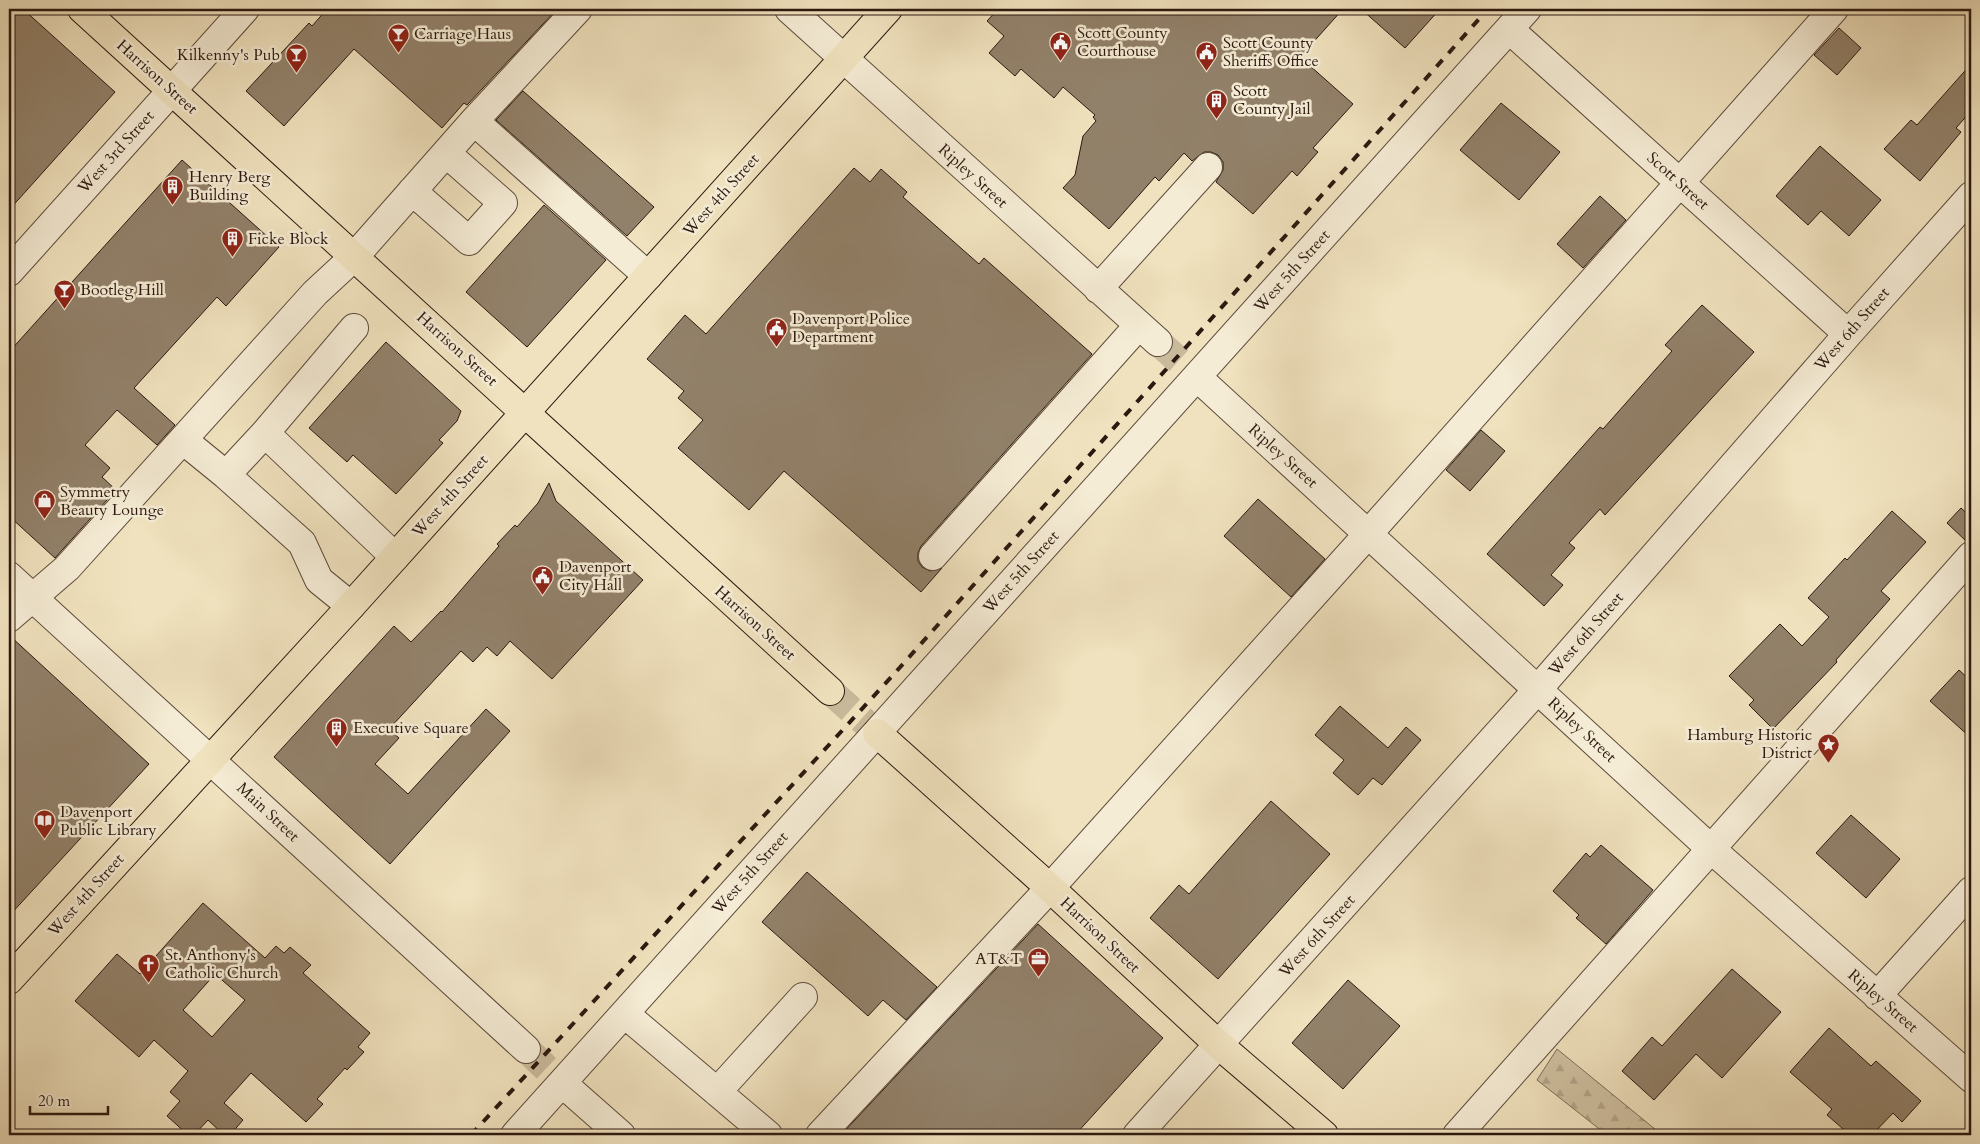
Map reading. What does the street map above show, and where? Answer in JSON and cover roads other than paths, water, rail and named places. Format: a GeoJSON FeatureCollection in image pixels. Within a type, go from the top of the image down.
{"type":"FeatureCollection","features":[{"type":"Feature","properties":{"kind":"main road","name":"Harrison Street"},"geometry":{"type":"LineString","coordinates":[[82,9],[830,691]]}},
{"type":"Feature","properties":{"kind":"main road","name":"West 4th Street"},"geometry":{"type":"LineString","coordinates":[[9,980],[351,606],[888,9]]}},
{"type":"Feature","properties":{"kind":"main road","name":"Harrison Street"},"geometry":{"type":"LineString","coordinates":[[877,733],[1050,888],[1219,1046],[1324,1135]]}},
{"type":"Feature","properties":{"kind":"street","name":"West 3rd Street"},"geometry":{"type":"LineString","coordinates":[[9,272],[244,9]]}},
{"type":"Feature","properties":{"kind":"street"},"geometry":{"type":"LineString","coordinates":[[9,618],[67,568],[315,293],[355,256],[474,121],[578,9]]}},
{"type":"Feature","properties":{"kind":"street","name":"Ripley Street"},"geometry":{"type":"LineString","coordinates":[[789,9],[1148,334],[933,556]]}},
{"type":"Feature","properties":{"kind":"street","name":"West 5th Street"},"geometry":{"type":"LineString","coordinates":[[515,1135],[1527,9]]}},
{"type":"Feature","properties":{"kind":"street"},"geometry":{"type":"LineString","coordinates":[[820,1135],[1050,888],[1369,533],[1834,9]]}},
{"type":"Feature","properties":{"kind":"street","name":"Scott Street"},"geometry":{"type":"LineString","coordinates":[[1509,29],[1848,334]]}},
{"type":"Feature","properties":{"kind":"street"},"geometry":{"type":"LineString","coordinates":[[474,121],[648,276]]}},
{"type":"Feature","properties":{"kind":"street"},"geometry":{"type":"LineString","coordinates":[[412,191],[469,241],[503,204],[446,153]]}},
{"type":"Feature","properties":{"kind":"street"},"geometry":{"type":"LineString","coordinates":[[1098,289],[1208,167]]}},
{"type":"Feature","properties":{"kind":"street","name":"West 6th Street"},"geometry":{"type":"LineString","coordinates":[[1138,1135],[1538,689],[1971,196]]}},
{"type":"Feature","properties":{"kind":"street"},"geometry":{"type":"LineString","coordinates":[[226,475],[264,434],[354,328]]}},
{"type":"Feature","properties":{"kind":"street","name":"Ripley Street"},"geometry":{"type":"LineString","coordinates":[[1196,377],[1369,533],[1711,849],[1971,1078]]}},
{"type":"Feature","properties":{"kind":"street"},"geometry":{"type":"LineString","coordinates":[[264,434],[395,557]]}},
{"type":"Feature","properties":{"kind":"street"},"geometry":{"type":"LineString","coordinates":[[183,440],[226,475],[302,543],[319,580],[351,606]]}},
{"type":"Feature","properties":{"kind":"street"},"geometry":{"type":"LineString","coordinates":[[1457,1135],[1971,556]]}},
{"type":"Feature","properties":{"kind":"street","name":"Main Street"},"geometry":{"type":"LineString","coordinates":[[9,576],[526,1049]]}},
{"type":"Feature","properties":{"kind":"street"},"geometry":{"type":"LineString","coordinates":[[1877,996],[1971,891]]}},
{"type":"Feature","properties":{"kind":"street"},"geometry":{"type":"LineString","coordinates":[[717,1092],[803,997]]}},
{"type":"Feature","properties":{"kind":"street"},"geometry":{"type":"LineString","coordinates":[[624,1014],[768,1135]]}},
{"type":"Feature","properties":{"kind":"street"},"geometry":{"type":"LineString","coordinates":[[562,1082],[620,1135]]}},
{"type":"Feature","properties":{"kind":"tunnel"},"geometry":{"type":"LineString","coordinates":[[1158,342],[1197,377]]}},
{"type":"Feature","properties":{"kind":"tunnel"},"geometry":{"type":"LineString","coordinates":[[830,691],[877,733]]}},
{"type":"Feature","properties":{"kind":"tunnel"},"geometry":{"type":"LineString","coordinates":[[526,1049],[562,1083]]}},
{"type":"Feature","properties":{"kind":"railway"},"geometry":{"type":"LineString","coordinates":[[471,1135],[894,674],[1488,9]]}},
{"type":"Feature","properties":{"kind":"place","name":"Carriage Haus"},"geometry":{"type":"Point","coordinates":[398,53]}},
{"type":"Feature","properties":{"kind":"place","name":"Scott County Courthouse"},"geometry":{"type":"Point","coordinates":[1061,61]}},
{"type":"Feature","properties":{"kind":"place","name":"Scott County Sheriffs Office"},"geometry":{"type":"Point","coordinates":[1207,71]}},
{"type":"Feature","properties":{"kind":"place","name":"Kilkenny's Pub"},"geometry":{"type":"Point","coordinates":[296,74]}},
{"type":"Feature","properties":{"kind":"place","name":"Scott County Jail"},"geometry":{"type":"Point","coordinates":[1217,119]}},
{"type":"Feature","properties":{"kind":"place","name":"Henry Berg Building"},"geometry":{"type":"Point","coordinates":[173,205]}},
{"type":"Feature","properties":{"kind":"place","name":"Ficke Block"},"geometry":{"type":"Point","coordinates":[232,258]}},
{"type":"Feature","properties":{"kind":"place","name":"Bootleg Hill"},"geometry":{"type":"Point","coordinates":[64,309]}},
{"type":"Feature","properties":{"kind":"place","name":"Davenport Police Department"},"geometry":{"type":"Point","coordinates":[776,347]}},
{"type":"Feature","properties":{"kind":"place","name":"Symmetry Beauty Lounge"},"geometry":{"type":"Point","coordinates":[44,520]}},
{"type":"Feature","properties":{"kind":"place","name":"Davenport City Hall"},"geometry":{"type":"Point","coordinates":[543,595]}},
{"type":"Feature","properties":{"kind":"place","name":"Executive Square"},"geometry":{"type":"Point","coordinates":[337,747]}},
{"type":"Feature","properties":{"kind":"place","name":"Hamburg Historic District"},"geometry":{"type":"Point","coordinates":[1828,763]}},
{"type":"Feature","properties":{"kind":"place","name":"Davenport Public Library"},"geometry":{"type":"Point","coordinates":[44,840]}},
{"type":"Feature","properties":{"kind":"place","name":"AT&T"},"geometry":{"type":"Point","coordinates":[1038,978]}},
{"type":"Feature","properties":{"kind":"place","name":"St. Anthony's Catholic Church"},"geometry":{"type":"Point","coordinates":[149,983]}}]}
